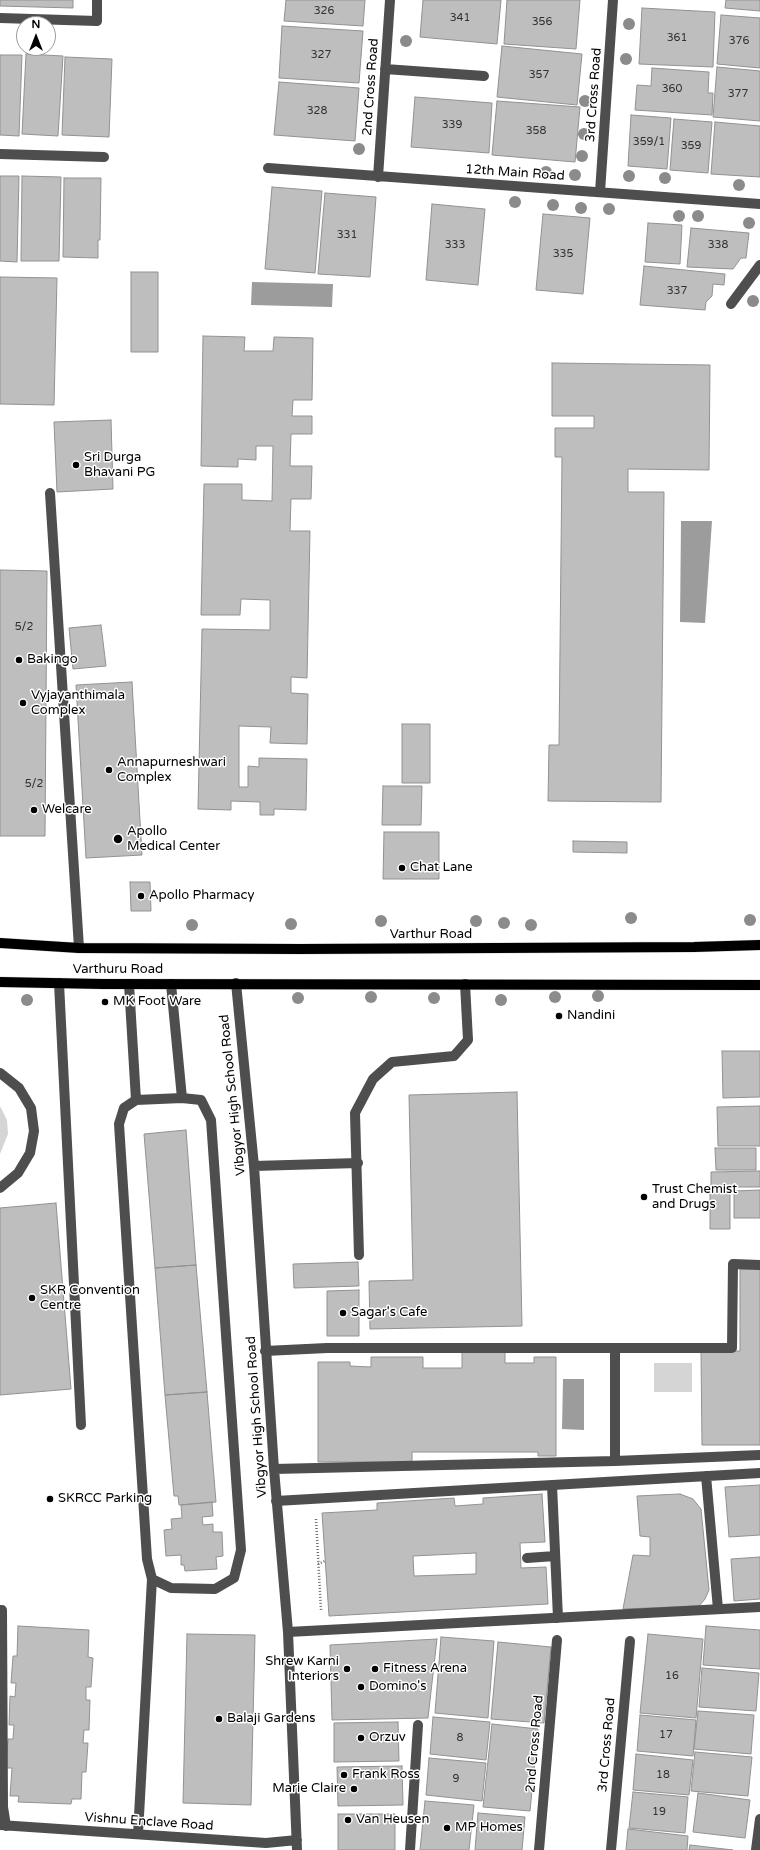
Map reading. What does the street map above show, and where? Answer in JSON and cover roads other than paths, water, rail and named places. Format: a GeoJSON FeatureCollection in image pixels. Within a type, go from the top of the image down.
{"type":"FeatureCollection","features":[{"type":"Feature","properties":{"kind":"main road","name":"Varthuru Road"},"geometry":{"type":"LineString","coordinates":[[0,943],[102,948]]}},
{"type":"Feature","properties":{"kind":"main road","name":"Varthur Road"},"geometry":{"type":"LineString","coordinates":[[102,948],[545,948],[760,945]]}},
{"type":"Feature","properties":{"kind":"main road","name":"Varthuru Road"},"geometry":{"type":"LineString","coordinates":[[0,982],[129,984],[236,983]]}},
{"type":"Feature","properties":{"kind":"main road"},"geometry":{"type":"LineString","coordinates":[[236,983],[760,985]]}},
{"type":"Feature","properties":{"kind":"street"},"geometry":{"type":"LineString","coordinates":[[0,18],[96,21],[96,0]]}},
{"type":"Feature","properties":{"kind":"street","name":"2nd Cross Road"},"geometry":{"type":"LineString","coordinates":[[378,177],[390,0]]}},
{"type":"Feature","properties":{"kind":"street","name":"3rd Cross Road"},"geometry":{"type":"LineString","coordinates":[[600,192],[613,0]]}},
{"type":"Feature","properties":{"kind":"street"},"geometry":{"type":"LineString","coordinates":[[385,69],[484,76]]}},
{"type":"Feature","properties":{"kind":"street"},"geometry":{"type":"LineString","coordinates":[[0,154],[104,157]]}},
{"type":"Feature","properties":{"kind":"street","name":"12th Main Road"},"geometry":{"type":"LineString","coordinates":[[268,168],[760,204]]}},
{"type":"Feature","properties":{"kind":"street"},"geometry":{"type":"LineString","coordinates":[[731,304],[760,265]]}},
{"type":"Feature","properties":{"kind":"street"},"geometry":{"type":"LineString","coordinates":[[50,493],[79,948]]}},
{"type":"Feature","properties":{"kind":"street"},"geometry":{"type":"LineString","coordinates":[[59,983],[82,1425]]}},
{"type":"Feature","properties":{"kind":"street","name":"Vibgyor High School Road"},"geometry":{"type":"LineString","coordinates":[[236,983],[254,1166],[265,1351],[276,1501],[288,1632],[297,1845]]}},
{"type":"Feature","properties":{"kind":"street"},"geometry":{"type":"LineString","coordinates":[[129,984],[136,1100]]}},
{"type":"Feature","properties":{"kind":"street"},"geometry":{"type":"LineString","coordinates":[[171,984],[182,1098]]}},
{"type":"Feature","properties":{"kind":"street"},"geometry":{"type":"LineString","coordinates":[[359,1255],[358,1163],[355,1113],[373,1079],[392,1062],[454,1056],[468,1040],[465,984]]}},
{"type":"Feature","properties":{"kind":"street"},"geometry":{"type":"LineString","coordinates":[[0,1073],[19,1088],[31,1108],[34,1131],[30,1153],[18,1173],[0,1188]]}},
{"type":"Feature","properties":{"kind":"street"},"geometry":{"type":"LineString","coordinates":[[138,1834],[152,1579],[147,1559],[119,1124],[124,1108],[136,1100],[182,1098],[201,1100],[211,1120],[241,1550],[234,1578],[215,1589],[171,1588],[152,1579]]}},
{"type":"Feature","properties":{"kind":"street"},"geometry":{"type":"LineString","coordinates":[[254,1166],[358,1163]]}},
{"type":"Feature","properties":{"kind":"street"},"geometry":{"type":"LineString","coordinates":[[265,1351],[327,1348],[732,1348],[733,1264],[760,1264]]}},
{"type":"Feature","properties":{"kind":"street"},"geometry":{"type":"LineString","coordinates":[[615,1348],[615,1461]]}},
{"type":"Feature","properties":{"kind":"street"},"geometry":{"type":"LineString","coordinates":[[274,1469],[615,1461],[760,1455]]}},
{"type":"Feature","properties":{"kind":"street"},"geometry":{"type":"LineString","coordinates":[[276,1501],[760,1473]]}},
{"type":"Feature","properties":{"kind":"street"},"geometry":{"type":"LineString","coordinates":[[706,1476],[718,1609]]}},
{"type":"Feature","properties":{"kind":"street"},"geometry":{"type":"LineString","coordinates":[[552,1485],[558,1618]]}},
{"type":"Feature","properties":{"kind":"street"},"geometry":{"type":"LineString","coordinates":[[527,1558],[556,1556]]}},
{"type":"Feature","properties":{"kind":"street"},"geometry":{"type":"LineString","coordinates":[[288,1632],[760,1607]]}},
{"type":"Feature","properties":{"kind":"street"},"geometry":{"type":"LineString","coordinates":[[0,1610],[2,1610],[3,1826]]}},
{"type":"Feature","properties":{"kind":"street","name":"2nd Cross Road"},"geometry":{"type":"LineString","coordinates":[[539,1850],[557,1640]]}},
{"type":"Feature","properties":{"kind":"street","name":"3rd Cross Road"},"geometry":{"type":"LineString","coordinates":[[611,1850],[630,1641]]}},
{"type":"Feature","properties":{"kind":"street"},"geometry":{"type":"LineString","coordinates":[[410,1850],[418,1725]]}},
{"type":"Feature","properties":{"kind":"street"},"geometry":{"type":"LineString","coordinates":[[756,1850],[760,1819]]}},
{"type":"Feature","properties":{"kind":"street","name":"Vishnu Enclave Road"},"geometry":{"type":"LineString","coordinates":[[3,1826],[138,1834],[266,1846],[297,1845]]}},
{"type":"Feature","properties":{"kind":"place","name":"Sri Durga Bhavani PG"},"geometry":{"type":"Point","coordinates":[76,465]}},
{"type":"Feature","properties":{"kind":"place","name":"Bakingo"},"geometry":{"type":"Point","coordinates":[19,660]}},
{"type":"Feature","properties":{"kind":"place","name":"Vyjayanthimala Complex"},"geometry":{"type":"Point","coordinates":[23,703]}},
{"type":"Feature","properties":{"kind":"place","name":"Annapurneshwari Complex"},"geometry":{"type":"Point","coordinates":[109,770]}},
{"type":"Feature","properties":{"kind":"place","name":"Welcare"},"geometry":{"type":"Point","coordinates":[34,810]}},
{"type":"Feature","properties":{"kind":"place","name":"Apollo Medical Center"},"geometry":{"type":"Point","coordinates":[118,839]}},
{"type":"Feature","properties":{"kind":"place","name":"Chat Lane"},"geometry":{"type":"Point","coordinates":[402,868]}},
{"type":"Feature","properties":{"kind":"place","name":"Apollo Pharmacy"},"geometry":{"type":"Point","coordinates":[141,896]}},
{"type":"Feature","properties":{"kind":"place","name":"MK Foot Ware"},"geometry":{"type":"Point","coordinates":[105,1002]}},
{"type":"Feature","properties":{"kind":"place","name":"Nandini"},"geometry":{"type":"Point","coordinates":[559,1016]}},
{"type":"Feature","properties":{"kind":"place","name":"Trust Chemist and Drugs"},"geometry":{"type":"Point","coordinates":[644,1197]}},
{"type":"Feature","properties":{"kind":"place","name":"SKR Convention Centre"},"geometry":{"type":"Point","coordinates":[32,1298]}},
{"type":"Feature","properties":{"kind":"place","name":"Sagar's Cafe"},"geometry":{"type":"Point","coordinates":[343,1313]}},
{"type":"Feature","properties":{"kind":"place","name":"SKRCC Parking"},"geometry":{"type":"Point","coordinates":[50,1499]}},
{"type":"Feature","properties":{"kind":"place","name":"Shrew Karni Interiors"},"geometry":{"type":"Point","coordinates":[347,1669]}},
{"type":"Feature","properties":{"kind":"place","name":"Fitness Arena"},"geometry":{"type":"Point","coordinates":[375,1669]}},
{"type":"Feature","properties":{"kind":"place","name":"Domino's"},"geometry":{"type":"Point","coordinates":[361,1687]}},
{"type":"Feature","properties":{"kind":"place","name":"Balaji Gardens"},"geometry":{"type":"Point","coordinates":[219,1719]}},
{"type":"Feature","properties":{"kind":"place","name":"Orzuv"},"geometry":{"type":"Point","coordinates":[361,1738]}},
{"type":"Feature","properties":{"kind":"place","name":"Frank Ross"},"geometry":{"type":"Point","coordinates":[344,1775]}},
{"type":"Feature","properties":{"kind":"place","name":"Marie Claire"},"geometry":{"type":"Point","coordinates":[354,1789]}},
{"type":"Feature","properties":{"kind":"place","name":"Van Heusen"},"geometry":{"type":"Point","coordinates":[348,1820]}},
{"type":"Feature","properties":{"kind":"place","name":"MP Homes"},"geometry":{"type":"Point","coordinates":[447,1828]}}]}
